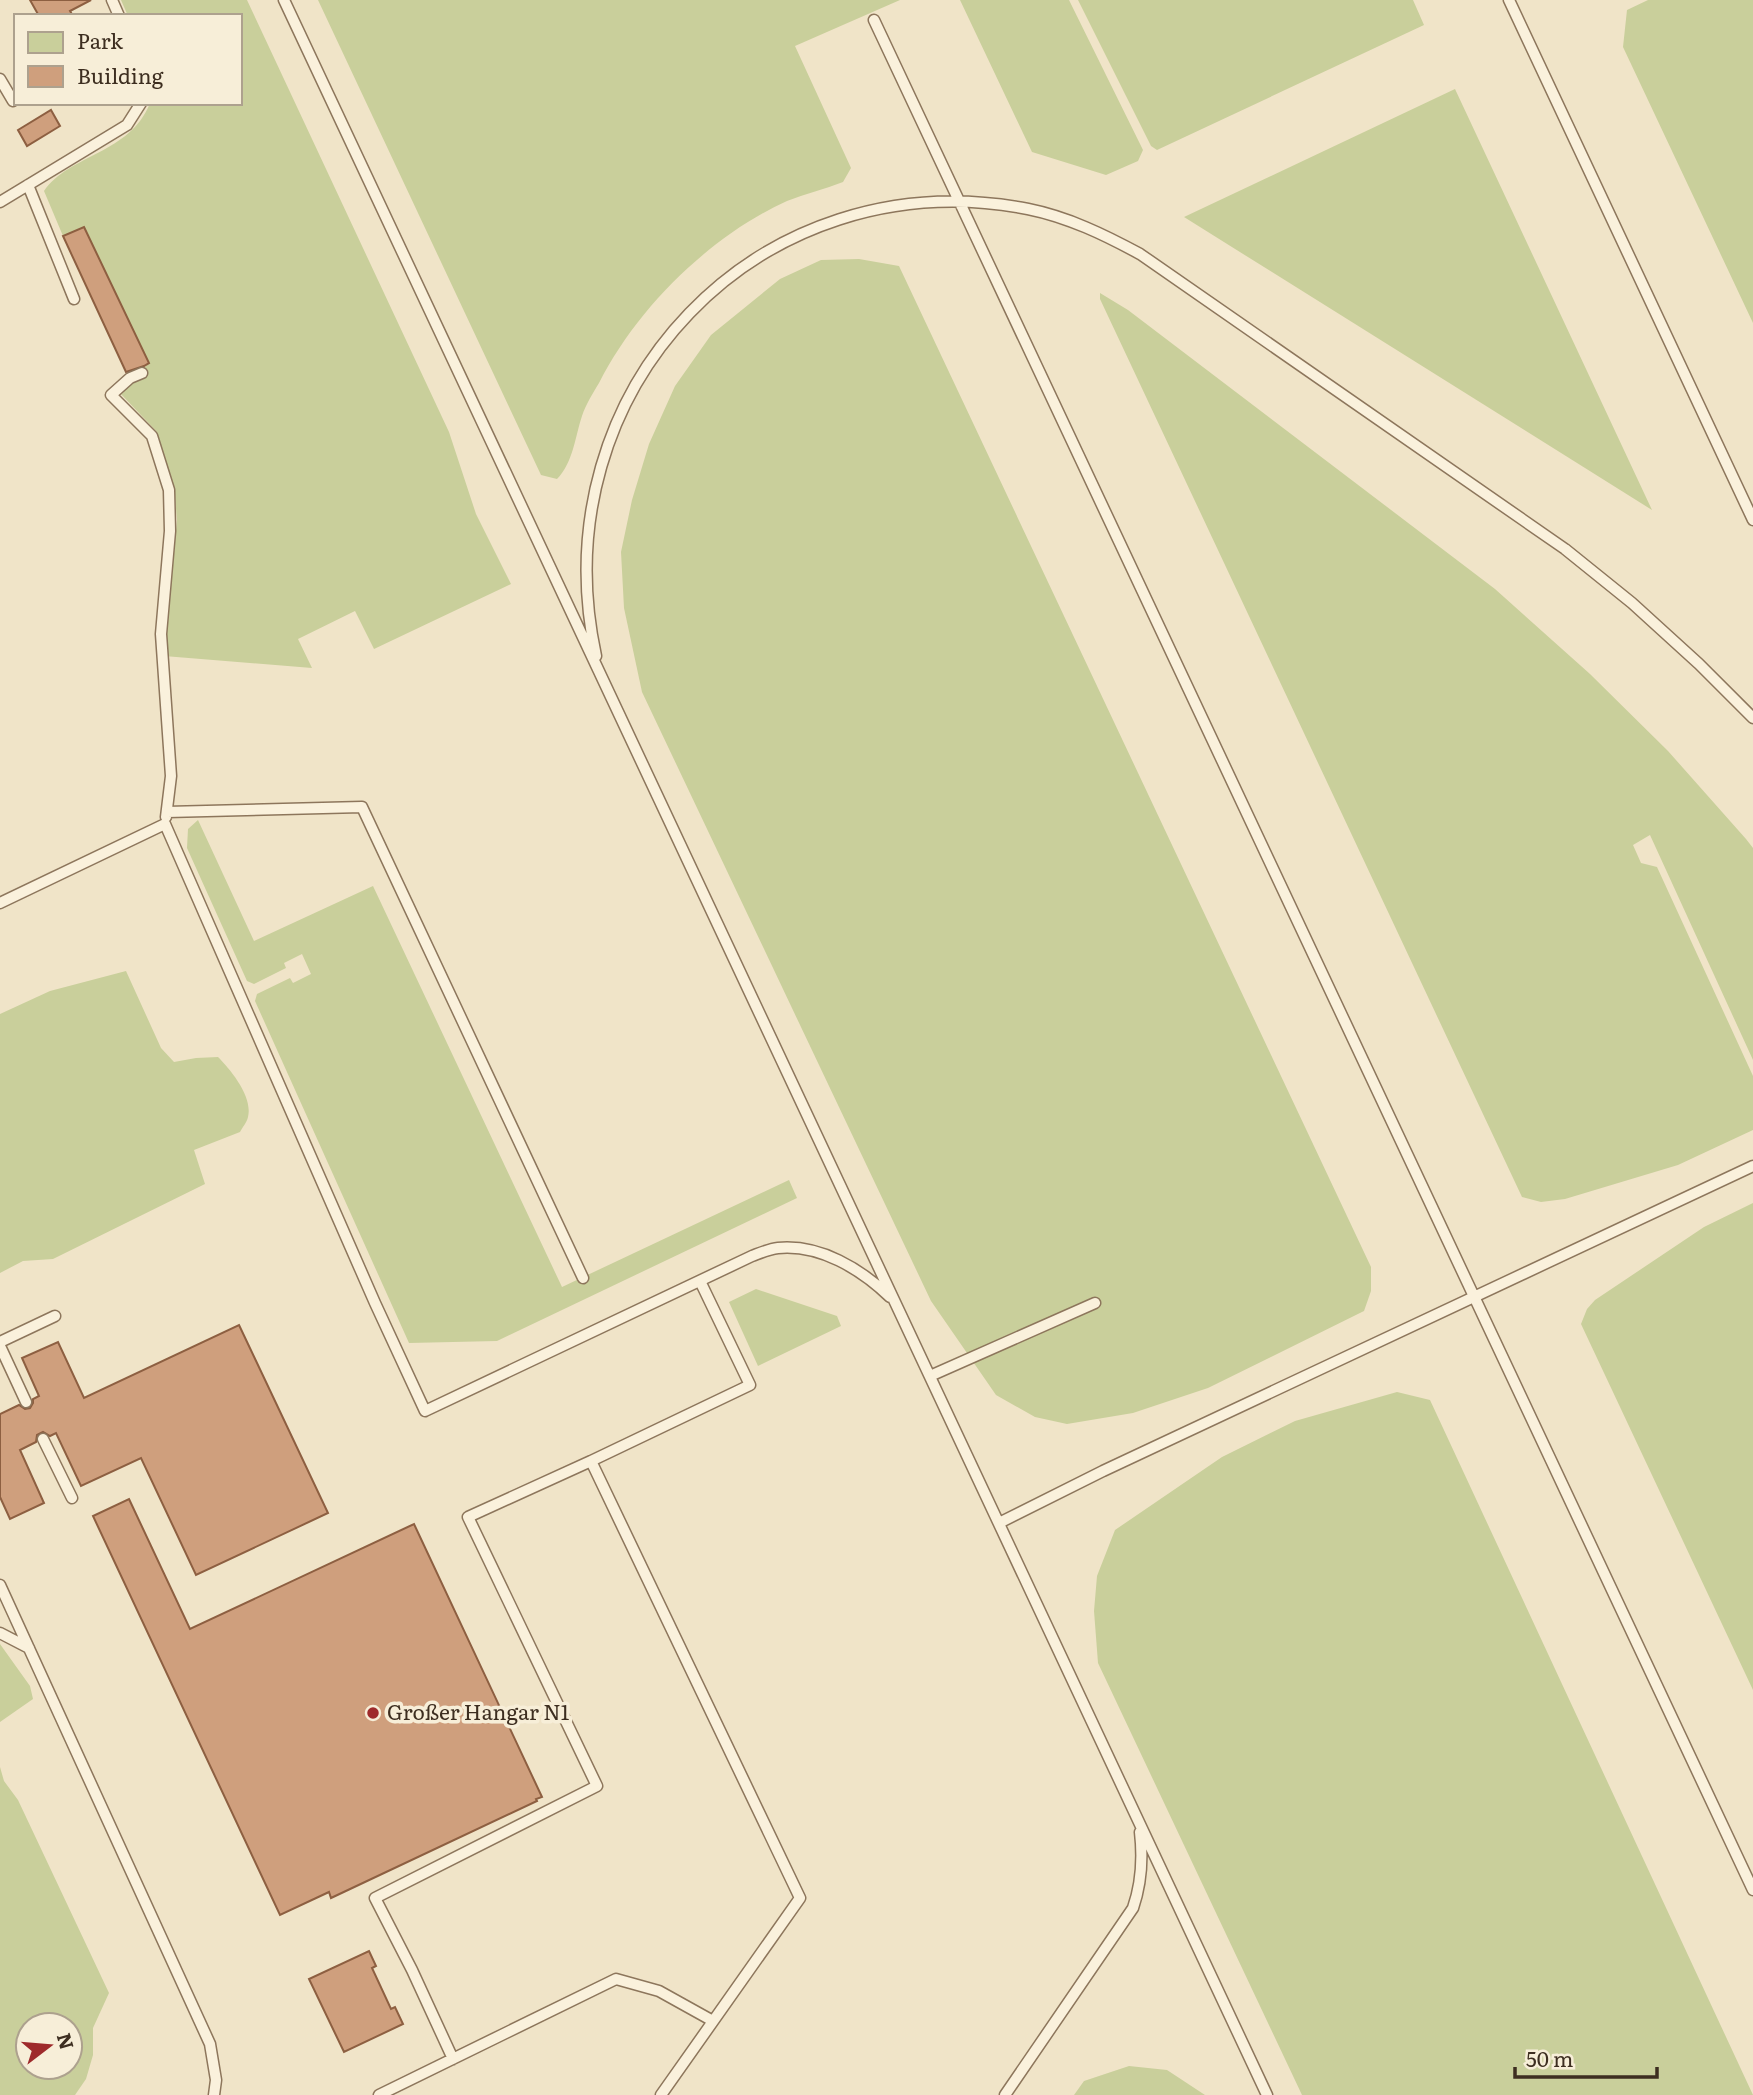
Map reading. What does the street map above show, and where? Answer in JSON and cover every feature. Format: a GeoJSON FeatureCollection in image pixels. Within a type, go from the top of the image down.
{"type":"FeatureCollection","features":[{"type":"Feature","properties":{"kind":"lane"},"geometry":{"type":"LineString","coordinates":[[284,0],[1267,2095]]}},
{"type":"Feature","properties":{"kind":"lane"},"geometry":{"type":"LineString","coordinates":[[1509,0],[1753,520]]}},
{"type":"Feature","properties":{"kind":"lane"},"geometry":{"type":"LineString","coordinates":[[874,20],[1753,1890]]}},
{"type":"Feature","properties":{"kind":"lane"},"geometry":{"type":"LineString","coordinates":[[0,79],[13,101]]}},
{"type":"Feature","properties":{"kind":"lane"},"geometry":{"type":"LineString","coordinates":[[0,202],[127,125],[140,105]]}},
{"type":"Feature","properties":{"kind":"lane"},"geometry":{"type":"LineString","coordinates":[[28,185],[74,299]]}},
{"type":"Feature","properties":{"kind":"lane"},"geometry":{"type":"LineString","coordinates":[[605,683],[597,660],[588,606],[591,506],[613,430],[632,390],[663,343],[721,283],[751,261],[792,238],[820,225],[879,208],[935,201],[961,201],[1000,204],[1062,218],[1140,254],[1564,550],[1633,603],[1753,718]]}},
{"type":"Feature","properties":{"kind":"lane"},"geometry":{"type":"LineString","coordinates":[[142,373],[130,378],[111,395],[152,436],[169,490],[170,531],[161,634],[172,776],[165,824],[425,1411],[700,1280],[775,1248],[799,1248],[847,1265],[870,1278],[890,1297],[901,1314]]}},
{"type":"Feature","properties":{"kind":"lane"},"geometry":{"type":"LineString","coordinates":[[167,812],[362,807],[583,1278]]}},
{"type":"Feature","properties":{"kind":"lane"},"geometry":{"type":"LineString","coordinates":[[0,902],[165,824]]}},
{"type":"Feature","properties":{"kind":"lane"},"geometry":{"type":"LineString","coordinates":[[999,1523],[1103,1471],[1753,1166]]}},
{"type":"Feature","properties":{"kind":"lane"},"geometry":{"type":"LineString","coordinates":[[453,2059],[375,1898],[597,1786],[468,1517],[750,1385],[700,1280]]}},
{"type":"Feature","properties":{"kind":"lane"},"geometry":{"type":"LineString","coordinates":[[930,1376],[1095,1303]]}},
{"type":"Feature","properties":{"kind":"lane"},"geometry":{"type":"LineString","coordinates":[[26,1402],[0,1344],[55,1316]]}},
{"type":"Feature","properties":{"kind":"lane"},"geometry":{"type":"LineString","coordinates":[[43,1439],[72,1498]]}},
{"type":"Feature","properties":{"kind":"lane"},"geometry":{"type":"LineString","coordinates":[[591,1461],[800,1898],[661,2095]]}},
{"type":"Feature","properties":{"kind":"lane"},"geometry":{"type":"LineString","coordinates":[[0,1585],[210,2045],[216,2080],[214,2095]]}},
{"type":"Feature","properties":{"kind":"lane"},"geometry":{"type":"LineString","coordinates":[[0,1633],[30,1648]]}},
{"type":"Feature","properties":{"kind":"lane"},"geometry":{"type":"LineString","coordinates":[[1005,2095],[1133,1908],[1140,1882],[1143,1851],[1135,1814]]}},
{"type":"Feature","properties":{"kind":"lane"},"geometry":{"type":"LineString","coordinates":[[379,2095],[615,1979],[659,1991],[713,2021]]}},
{"type":"Feature","properties":{"kind":"green space"},"geometry":{"type":"Polygon","coordinates":[[[121,0],[247,0],[449,432],[476,514],[511,584],[374,649],[355,611],[298,639],[312,668],[164,656],[177,520],[175,497],[157,432],[120,393],[146,377],[143,369],[149,363],[84,227],[63,236],[44,191],[69,169],[115,144],[129,133],[141,120],[149,105],[242,105],[242,14],[127,14],[121,0]]]}},
{"type":"Feature","properties":{"kind":"green space"},"geometry":{"type":"Polygon","coordinates":[[[318,0],[900,0],[795,46],[851,168],[843,182],[787,201],[758,216],[730,234],[678,277],[634,328],[615,355],[586,407],[570,458],[557,479],[541,475],[318,0]]]}},
{"type":"Feature","properties":{"kind":"green space"},"geometry":{"type":"Polygon","coordinates":[[[960,0],[1069,0],[1143,150],[1138,161],[1106,175],[1032,152],[960,0]]]}},
{"type":"Feature","properties":{"kind":"green space"},"geometry":{"type":"Polygon","coordinates":[[[1078,0],[1413,0],[1424,25],[1157,150],[1151,146],[1078,0]]]}},
{"type":"Feature","properties":{"kind":"green space"},"geometry":{"type":"Polygon","coordinates":[[[1648,0],[1753,0],[1753,323],[1623,47],[1627,10],[1648,0]]]}},
{"type":"Feature","properties":{"kind":"green space"},"geometry":{"type":"Polygon","coordinates":[[[1455,89],[1652,510],[1184,217],[1455,89]]]}},
{"type":"Feature","properties":{"kind":"green space"},"geometry":{"type":"Polygon","coordinates":[[[859,259],[899,266],[1371,1267],[1371,1291],[1364,1311],[1208,1388],[1133,1413],[1067,1424],[1035,1417],[996,1395],[931,1301],[642,692],[624,608],[621,552],[632,500],[649,444],[675,386],[711,335],[780,279],[821,260],[859,259]]]}},
{"type":"Feature","properties":{"kind":"green space"},"geometry":{"type":"Polygon","coordinates":[[[1100,293],[1128,310],[1495,589],[1590,674],[1668,751],[1746,839],[1753,848],[1753,1060],[1650,835],[1633,845],[1641,863],[1657,867],[1753,1076],[1753,1130],[1678,1165],[1565,1199],[1541,1202],[1522,1197],[1100,299],[1100,293]]]}},
{"type":"Feature","properties":{"kind":"green space"},"geometry":{"type":"Polygon","coordinates":[[[198,820],[254,941],[373,886],[562,1287],[789,1180],[797,1198],[497,1341],[409,1343],[255,1001],[257,994],[290,978],[293,983],[311,974],[302,954],[284,963],[286,968],[254,984],[247,981],[187,848],[188,829],[198,820]]]}},
{"type":"Feature","properties":{"kind":"green space"},"geometry":{"type":"Polygon","coordinates":[[[126,971],[161,1048],[174,1062],[218,1057],[235,1076],[244,1093],[249,1109],[247,1119],[240,1132],[194,1150],[205,1184],[53,1259],[23,1261],[0,1273],[0,1014],[50,991],[126,971]]]}},
{"type":"Feature","properties":{"kind":"green space"},"geometry":{"type":"Polygon","coordinates":[[[1753,1203],[1753,1690],[1581,1324],[1587,1309],[1595,1300],[1704,1227],[1753,1203]]]}},
{"type":"Feature","properties":{"kind":"green space"},"geometry":{"type":"Polygon","coordinates":[[[756,1289],[837,1316],[841,1326],[758,1366],[729,1302],[756,1289]]]}},
{"type":"Feature","properties":{"kind":"green space"},"geometry":{"type":"Polygon","coordinates":[[[1397,1392],[1430,1400],[1753,2095],[1302,2095],[1098,1663],[1094,1611],[1097,1576],[1115,1530],[1222,1457],[1295,1421],[1397,1392]]]}},
{"type":"Feature","properties":{"kind":"green space"},"geometry":{"type":"Polygon","coordinates":[[[0,1644],[30,1686],[33,1699],[0,1722],[0,1644]]]}},
{"type":"Feature","properties":{"kind":"green space"},"geometry":{"type":"Polygon","coordinates":[[[0,1767],[4,1781],[18,1800],[109,1993],[93,2028],[93,2055],[86,2079],[75,2095],[0,2095],[0,1767]]]}},
{"type":"Feature","properties":{"kind":"green space"},"geometry":{"type":"Polygon","coordinates":[[[1129,2066],[1167,2070],[1205,2095],[1074,2095],[1084,2081],[1129,2066]]]}},
{"type":"Feature","properties":{"kind":"building"},"geometry":{"type":"Polygon","coordinates":[[[30,0],[91,0],[70,11],[72,14],[38,14],[30,0]]]}},
{"type":"Feature","properties":{"kind":"building"},"geometry":{"type":"Polygon","coordinates":[[[51,110],[60,126],[27,146],[18,130],[51,110]]]}},
{"type":"Feature","properties":{"kind":"building"},"geometry":{"type":"Polygon","coordinates":[[[84,227],[149,363],[144,366],[126,372],[63,236],[84,227]]]}},
{"type":"Feature","properties":{"kind":"building"},"geometry":{"type":"Polygon","coordinates":[[[239,1325],[328,1513],[196,1575],[141,1458],[81,1486],[56,1433],[50,1436],[43,1432],[37,1435],[36,1442],[20,1450],[44,1503],[10,1519],[0,1497],[0,1414],[19,1405],[25,1409],[30,1408],[33,1399],[39,1396],[22,1358],[58,1342],[84,1398],[239,1325]]]}},
{"type":"Feature","properties":{"kind":"building","name":"Großer Hangar N1"},"geometry":{"type":"Polygon","coordinates":[[[129,1499],[190,1629],[414,1524],[542,1797],[331,1898],[329,1892],[280,1915],[93,1516],[129,1499]]]}},
{"type":"Feature","properties":{"kind":"building"},"geometry":{"type":"Polygon","coordinates":[[[369,1951],[376,1966],[372,1968],[391,2009],[395,2007],[403,2024],[344,2052],[309,1979],[369,1951]]]}},
{"type":"Feature","properties":{"kind":"place","name":"Großer Hangar N1"},"geometry":{"type":"Point","coordinates":[373,1713]}}]}
